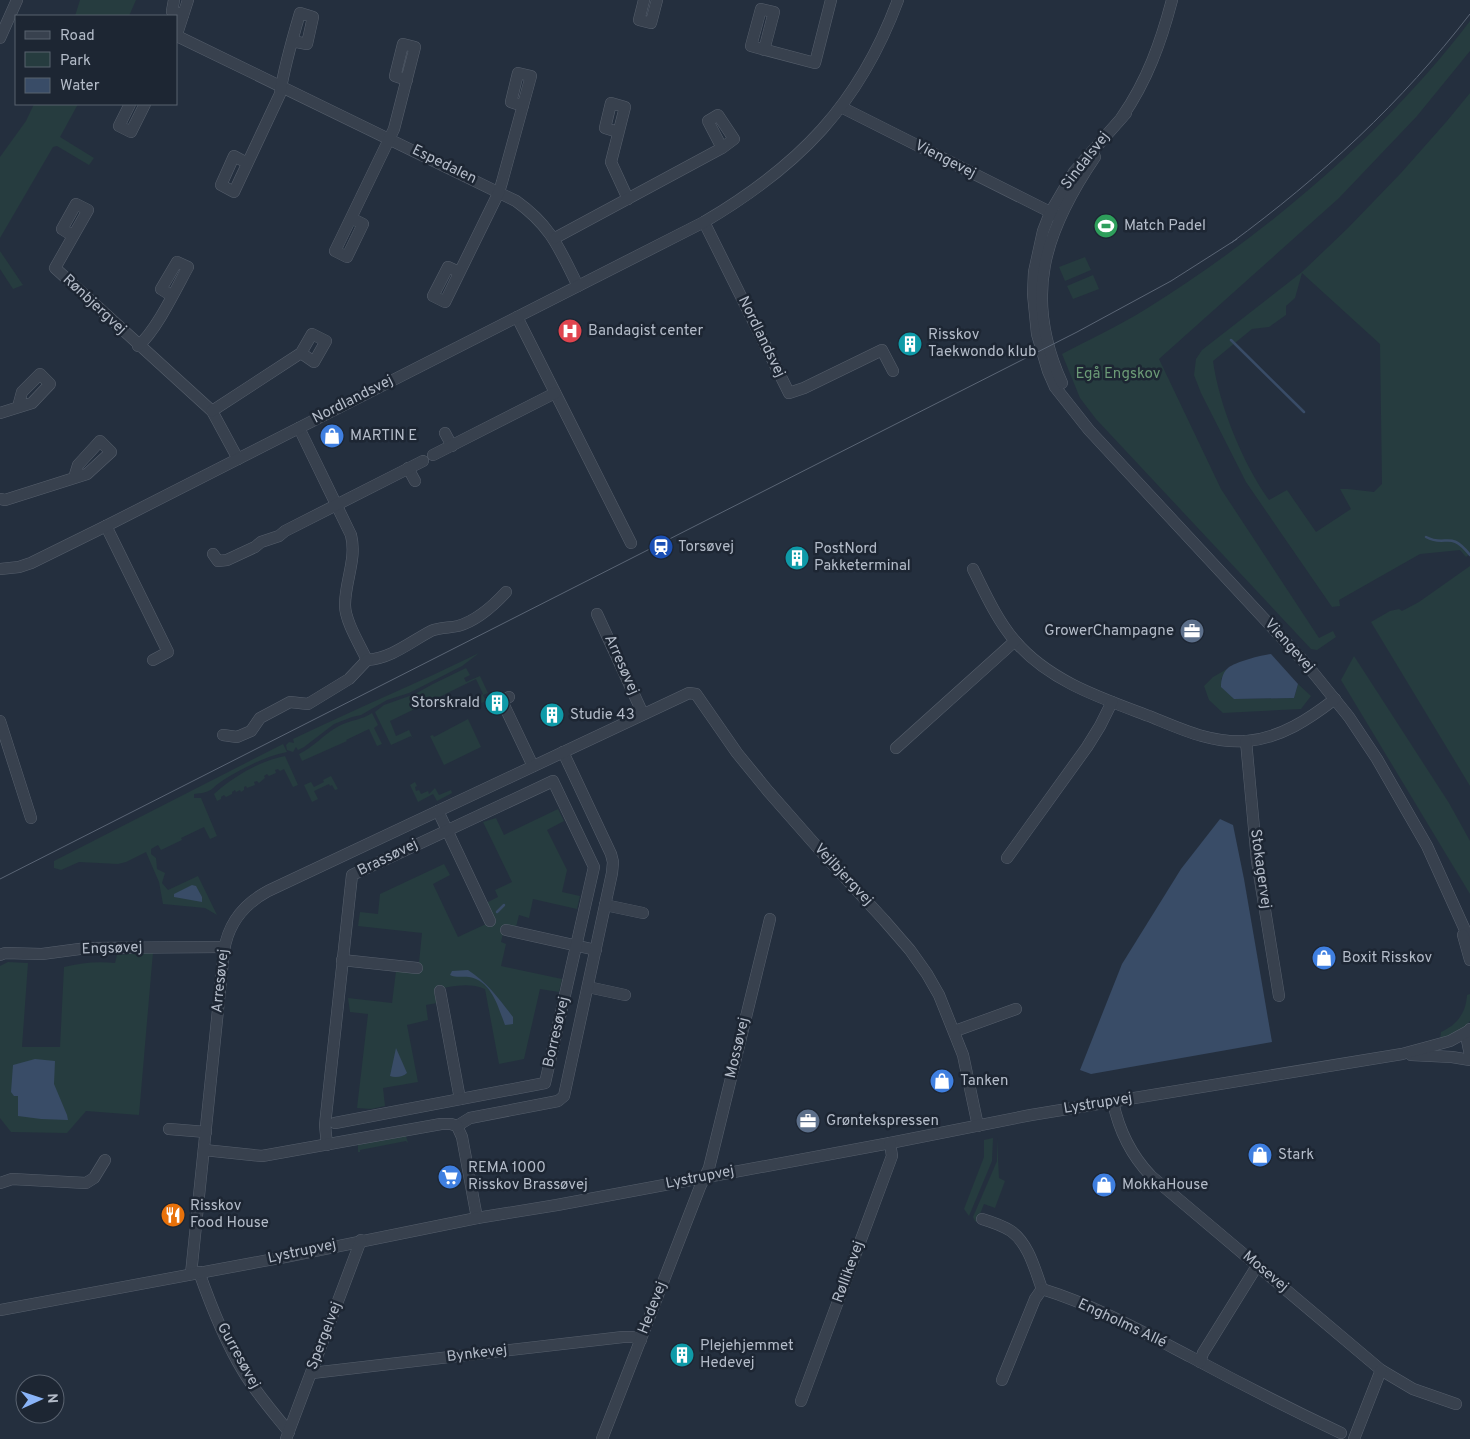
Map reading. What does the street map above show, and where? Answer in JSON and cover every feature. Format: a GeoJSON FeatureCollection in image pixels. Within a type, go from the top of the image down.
{"type":"FeatureCollection","features":[{"type":"Feature","properties":{"kind":"street"},"geometry":{"type":"LineString","coordinates":[[0,38],[18,0]]}},
{"type":"Feature","properties":{"kind":"street"},"geometry":{"type":"LineString","coordinates":[[174,0],[172,11],[184,15]]}},
{"type":"Feature","properties":{"kind":"street","name":"Espedalen"},"geometry":{"type":"LineString","coordinates":[[178,31],[188,0]]}},
{"type":"Feature","properties":{"kind":"street"},"geometry":{"type":"LineString","coordinates":[[644,0],[638,20],[651,23],[657,0]]}},
{"type":"Feature","properties":{"kind":"street"},"geometry":{"type":"LineString","coordinates":[[764,50],[815,63],[831,0]]}},
{"type":"Feature","properties":{"kind":"street","name":"Nordlandsvej"},"geometry":{"type":"LineString","coordinates":[[0,569],[19,567],[31,563],[106,526],[704,222],[740,200],[794,159],[841,107],[861,78],[878,48],[898,0]]}},
{"type":"Feature","properties":{"kind":"street","name":"Sindalsvej"},"geometry":{"type":"LineString","coordinates":[[1055,215],[1074,172],[1126,112],[1145,80],[1156,54],[1172,0]]}},
{"type":"Feature","properties":{"kind":"street","name":"Espedalen"},"geometry":{"type":"LineString","coordinates":[[178,37],[516,200],[532,212],[554,238],[578,286]]}},
{"type":"Feature","properties":{"kind":"street"},"geometry":{"type":"LineString","coordinates":[[248,163],[280,94],[292,41]]}},
{"type":"Feature","properties":{"kind":"street"},"geometry":{"type":"LineString","coordinates":[[351,218],[394,129],[407,80]]}},
{"type":"Feature","properties":{"kind":"street"},"geometry":{"type":"LineString","coordinates":[[130,105],[119,126],[131,132],[142,105]]}},
{"type":"Feature","properties":{"kind":"street"},"geometry":{"type":"LineString","coordinates":[[459,272],[498,192],[523,106]]}},
{"type":"Feature","properties":{"kind":"street","name":"Viengevej"},"geometry":{"type":"LineString","coordinates":[[841,107],[1055,215],[1043,274],[1042,315],[1044,332],[1050,353],[1072,408],[1089,430],[1258,611],[1335,699],[1377,759],[1414,821],[1470,942]]}},
{"type":"Feature","properties":{"kind":"street"},"geometry":{"type":"LineString","coordinates":[[618,132],[611,162],[628,199]]}},
{"type":"Feature","properties":{"kind":"street"},"geometry":{"type":"LineString","coordinates":[[554,238],[722,148]]}},
{"type":"Feature","properties":{"kind":"street","name":"Nordlandsvej"},"geometry":{"type":"LineString","coordinates":[[704,222],[789,392],[804,388],[882,350],[893,371]]}},
{"type":"Feature","properties":{"kind":"street","name":"Rønbjergvej"},"geometry":{"type":"LineString","coordinates":[[72,236],[55,268],[138,346],[212,411],[238,459]]}},
{"type":"Feature","properties":{"kind":"street","name":"Rønbjergvej"},"geometry":{"type":"LineString","coordinates":[[138,346],[146,339],[172,296]]}},
{"type":"Feature","properties":{"kind":"street"},"geometry":{"type":"LineString","coordinates":[[517,317],[632,544]]}},
{"type":"Feature","properties":{"kind":"street"},"geometry":{"type":"LineString","coordinates":[[212,411],[301,353]]}},
{"type":"Feature","properties":{"kind":"street"},"geometry":{"type":"LineString","coordinates":[[213,554],[218,560],[226,561],[262,542],[277,537],[555,393]]}},
{"type":"Feature","properties":{"kind":"street"},"geometry":{"type":"LineString","coordinates":[[0,413],[18,407]]}},
{"type":"Feature","properties":{"kind":"street"},"geometry":{"type":"LineString","coordinates":[[298,428],[351,535],[354,546],[345,605],[347,617],[367,660]]}},
{"type":"Feature","properties":{"kind":"street"},"geometry":{"type":"LineString","coordinates":[[446,433],[452,446]]}},
{"type":"Feature","properties":{"kind":"street"},"geometry":{"type":"LineString","coordinates":[[408,468],[415,481]]}},
{"type":"Feature","properties":{"kind":"street"},"geometry":{"type":"LineString","coordinates":[[0,499],[5,500],[74,478]]}},
{"type":"Feature","properties":{"kind":"street"},"geometry":{"type":"LineString","coordinates":[[106,526],[168,652],[153,660]]}},
{"type":"Feature","properties":{"kind":"street"},"geometry":{"type":"LineString","coordinates":[[973,569],[994,610],[1014,641],[1041,665],[1059,677],[1112,702],[1181,730],[1221,740],[1246,741],[1272,736],[1292,728],[1335,699]]}},
{"type":"Feature","properties":{"kind":"street"},"geometry":{"type":"LineString","coordinates":[[223,735],[237,737],[251,731],[260,718],[290,702],[308,704],[349,679],[367,660],[393,654],[433,630],[460,626],[492,607],[506,592]]}},
{"type":"Feature","properties":{"kind":"street","name":"Arresøvej"},"geometry":{"type":"LineString","coordinates":[[195,1273],[204,1150],[224,947],[236,919],[244,908],[257,897],[643,714],[597,614]]}},
{"type":"Feature","properties":{"kind":"street"},"geometry":{"type":"LineString","coordinates":[[896,748],[1014,641]]}},
{"type":"Feature","properties":{"kind":"street","name":"Vejlbjergvej"},"geometry":{"type":"LineString","coordinates":[[643,714],[684,694],[692,692],[696,694],[737,753],[768,792],[910,950],[939,995],[955,1031],[968,1077],[978,1126]]}},
{"type":"Feature","properties":{"kind":"street"},"geometry":{"type":"LineString","coordinates":[[509,697],[502,701],[533,766]]}},
{"type":"Feature","properties":{"kind":"street"},"geometry":{"type":"LineString","coordinates":[[1007,858],[1091,740],[1112,702]]}},
{"type":"Feature","properties":{"kind":"street"},"geometry":{"type":"LineString","coordinates":[[0,721],[31,818]]}},
{"type":"Feature","properties":{"kind":"street","name":"Stokagervej"},"geometry":{"type":"LineString","coordinates":[[1246,741],[1258,860],[1279,996]]}},
{"type":"Feature","properties":{"kind":"street","name":"Borresøvej"},"geometry":{"type":"LineString","coordinates":[[457,1126],[470,1118],[558,1101],[563,1098],[596,950],[613,862],[563,752]]}},
{"type":"Feature","properties":{"kind":"street","name":"Borresøvej"},"geometry":{"type":"LineString","coordinates":[[447,830],[553,781],[594,866],[545,1083],[460,1099]]}},
{"type":"Feature","properties":{"kind":"street"},"geometry":{"type":"LineString","coordinates":[[438,811],[490,921]]}},
{"type":"Feature","properties":{"kind":"street"},"geometry":{"type":"LineString","coordinates":[[574,824],[593,815]]}},
{"type":"Feature","properties":{"kind":"street","name":"Brassøvej"},"geometry":{"type":"LineString","coordinates":[[327,1145],[325,1124],[352,876],[447,830]]}},
{"type":"Feature","properties":{"kind":"street"},"geometry":{"type":"LineString","coordinates":[[1436,865],[1470,925]]}},
{"type":"Feature","properties":{"kind":"street"},"geometry":{"type":"LineString","coordinates":[[605,905],[642,913]]}},
{"type":"Feature","properties":{"kind":"street","name":"Mossøvej"},"geometry":{"type":"LineString","coordinates":[[705,1177],[709,1168],[770,919]]}},
{"type":"Feature","properties":{"kind":"street","name":"Viengevej"},"geometry":{"type":"LineString","coordinates":[[1459,919],[1470,960]]}},
{"type":"Feature","properties":{"kind":"street"},"geometry":{"type":"LineString","coordinates":[[506,930],[596,950]]}},
{"type":"Feature","properties":{"kind":"street","name":"Engsøvej"},"geometry":{"type":"LineString","coordinates":[[0,955],[5,953],[42,954],[87,948],[224,947]]}},
{"type":"Feature","properties":{"kind":"street"},"geometry":{"type":"LineString","coordinates":[[342,960],[417,968]]}},
{"type":"Feature","properties":{"kind":"street","name":"Borresøvej"},"geometry":{"type":"LineString","coordinates":[[588,987],[625,995]]}},
{"type":"Feature","properties":{"kind":"street"},"geometry":{"type":"LineString","coordinates":[[334,1123],[460,1099],[440,991]]}},
{"type":"Feature","properties":{"kind":"street"},"geometry":{"type":"LineString","coordinates":[[955,1031],[1016,1009]]}},
{"type":"Feature","properties":{"kind":"street"},"geometry":{"type":"LineString","coordinates":[[1470,1030],[1467,1040],[1470,1055]]}},
{"type":"Feature","properties":{"kind":"street","name":"Lystrupvej"},"geometry":{"type":"LineString","coordinates":[[0,1310],[285,1257],[361,1240],[477,1218],[557,1205],[890,1143],[1031,1114],[1402,1054],[1450,1041],[1470,1030]]}},
{"type":"Feature","properties":{"kind":"street","name":"Lystrupvej"},"geometry":{"type":"LineString","coordinates":[[1402,1054],[1470,1060]]}},
{"type":"Feature","properties":{"kind":"street"},"geometry":{"type":"LineString","coordinates":[[508,1090],[512,1110]]}},
{"type":"Feature","properties":{"kind":"street","name":"Mosevej"},"geometry":{"type":"LineString","coordinates":[[1113,1102],[1122,1133],[1137,1161],[1150,1176],[1381,1370],[1413,1389],[1456,1404]]}},
{"type":"Feature","properties":{"kind":"street"},"geometry":{"type":"LineString","coordinates":[[393,1112],[396,1132]]}},
{"type":"Feature","properties":{"kind":"street"},"geometry":{"type":"LineString","coordinates":[[204,1150],[262,1156],[444,1123],[451,1124],[457,1126],[462,1137],[477,1218]]}},
{"type":"Feature","properties":{"kind":"street"},"geometry":{"type":"LineString","coordinates":[[169,1129],[206,1132]]}},
{"type":"Feature","properties":{"kind":"street","name":"Røllikevej"},"geometry":{"type":"LineString","coordinates":[[801,1401],[892,1156],[890,1143]]}},
{"type":"Feature","properties":{"kind":"street"},"geometry":{"type":"LineString","coordinates":[[0,1183],[15,1179],[86,1183],[94,1178],[105,1160]]}},
{"type":"Feature","properties":{"kind":"street","name":"Hedevej"},"geometry":{"type":"LineString","coordinates":[[602,1439],[705,1177]]}},
{"type":"Feature","properties":{"kind":"street"},"geometry":{"type":"LineString","coordinates":[[982,1219],[1007,1229],[1020,1240],[1027,1250],[1042,1289],[1035,1299],[1002,1380]]}},
{"type":"Feature","properties":{"kind":"street","name":"Spergelvej"},"geometry":{"type":"LineString","coordinates":[[288,1436],[361,1240]]}},
{"type":"Feature","properties":{"kind":"street"},"geometry":{"type":"LineString","coordinates":[[1200,1362],[1203,1353],[1257,1266]]}},
{"type":"Feature","properties":{"kind":"street","name":"Gurresøvej"},"geometry":{"type":"LineString","coordinates":[[195,1273],[224,1338],[243,1371],[288,1436]]}},
{"type":"Feature","properties":{"kind":"street","name":"Engholms Allé"},"geometry":{"type":"LineString","coordinates":[[1042,1289],[1108,1316],[1287,1408],[1341,1433]]}},
{"type":"Feature","properties":{"kind":"street","name":"Bynkevej"},"geometry":{"type":"LineString","coordinates":[[312,1373],[623,1336],[641,1340]]}},
{"type":"Feature","properties":{"kind":"street"},"geometry":{"type":"LineString","coordinates":[[1354,1439],[1381,1370]]}},
{"type":"Feature","properties":{"kind":"green space"},"geometry":{"type":"Polygon","coordinates":[[[80,0],[136,0],[129,15],[75,15],[80,0]]]}},
{"type":"Feature","properties":{"kind":"green space","name":"Egå Engskov"},"geometry":{"type":"Polygon","coordinates":[[[1470,21],[1470,51],[1417,116],[1339,198],[1159,359],[1221,489],[1319,638],[1333,631],[1336,637],[1317,650],[1311,649],[1096,419],[1080,398],[1062,354],[1146,309],[1235,249],[1278,215],[1320,180],[1400,103],[1470,21]]]}},
{"type":"Feature","properties":{"kind":"green space"},"geometry":{"type":"Polygon","coordinates":[[[1470,93],[1470,554],[1466,557],[1460,550],[1420,554],[1339,600],[1340,606],[1332,607],[1246,482],[1201,393],[1194,375],[1196,359],[1202,350],[1302,272],[1401,173],[1470,93]],[[1302,273],[1295,298],[1286,306],[1286,315],[1269,327],[1252,329],[1213,361],[1226,415],[1241,452],[1259,485],[1269,500],[1287,490],[1316,532],[1351,509],[1340,489],[1374,492],[1382,484],[1380,344],[1302,273]]]}},
{"type":"Feature","properties":{"kind":"green space"},"geometry":{"type":"Polygon","coordinates":[[[34,105],[77,105],[60,137],[94,158],[89,165],[57,146],[53,147],[0,238],[0,157],[26,121],[34,105]]]}},
{"type":"Feature","properties":{"kind":"green space"},"geometry":{"type":"Polygon","coordinates":[[[0,251],[23,285],[13,289],[0,269],[0,251]]]}},
{"type":"Feature","properties":{"kind":"green space"},"geometry":{"type":"Polygon","coordinates":[[[1085,257],[1091,270],[1065,281],[1059,267],[1085,257]]]}},
{"type":"Feature","properties":{"kind":"green space"},"geometry":{"type":"Polygon","coordinates":[[[1093,275],[1099,289],[1073,299],[1067,286],[1093,275]]]}},
{"type":"Feature","properties":{"kind":"green space"},"geometry":{"type":"Polygon","coordinates":[[[1470,566],[1470,786],[1371,622],[1390,611],[1399,609],[1402,611],[1419,602],[1470,566]]]}},
{"type":"Feature","properties":{"kind":"green space"},"geometry":{"type":"Polygon","coordinates":[[[479,653],[462,666],[409,693],[387,700],[361,715],[334,724],[304,747],[298,750],[296,747],[293,752],[287,750],[286,745],[289,742],[294,743],[293,739],[479,653]]]}},
{"type":"Feature","properties":{"kind":"green space"},"geometry":{"type":"Polygon","coordinates":[[[1354,656],[1449,803],[1470,841],[1470,894],[1341,680],[1354,656]]]}},
{"type":"Feature","properties":{"kind":"green space"},"geometry":{"type":"Polygon","coordinates":[[[466,668],[470,675],[464,678],[466,682],[480,676],[488,693],[483,695],[486,701],[476,704],[479,702],[474,699],[483,694],[476,679],[390,721],[396,736],[409,730],[413,739],[411,736],[391,745],[375,712],[384,705],[415,694],[466,668]]]}},
{"type":"Feature","properties":{"kind":"green space"},"geometry":{"type":"Polygon","coordinates":[[[1227,669],[1221,679],[1234,699],[1294,698],[1298,684],[1311,696],[1301,709],[1223,713],[1209,700],[1204,686],[1213,677],[1227,669]]]}},
{"type":"Feature","properties":{"kind":"green space"},"geometry":{"type":"Polygon","coordinates":[[[372,713],[378,725],[374,728],[382,744],[377,746],[369,729],[302,761],[299,754],[334,729],[372,713]]]}},
{"type":"Feature","properties":{"kind":"green space"},"geometry":{"type":"Polygon","coordinates":[[[468,719],[481,747],[444,765],[430,736],[433,735],[434,737],[468,719]]]}},
{"type":"Feature","properties":{"kind":"green space"},"geometry":{"type":"Polygon","coordinates":[[[283,744],[287,752],[255,763],[225,779],[209,791],[194,794],[194,798],[201,798],[217,836],[210,839],[204,827],[161,850],[158,845],[151,849],[151,854],[156,858],[157,869],[165,873],[162,883],[168,890],[198,876],[217,915],[205,908],[163,904],[159,882],[146,852],[118,864],[79,862],[61,870],[54,868],[54,861],[283,744]]]}},
{"type":"Feature","properties":{"kind":"green space"},"geometry":{"type":"Polygon","coordinates":[[[285,756],[298,785],[293,787],[284,769],[280,771],[278,769],[275,770],[276,773],[264,776],[265,778],[259,783],[257,781],[254,782],[255,785],[247,788],[246,786],[244,787],[244,790],[241,792],[240,790],[236,792],[235,790],[232,794],[226,797],[224,795],[217,801],[214,794],[238,776],[256,766],[285,756]]]}},
{"type":"Feature","properties":{"kind":"green space"},"geometry":{"type":"Polygon","coordinates":[[[331,776],[338,789],[335,790],[329,784],[314,791],[318,799],[312,802],[304,785],[311,782],[314,787],[331,776]]]}},
{"type":"Feature","properties":{"kind":"green space"},"geometry":{"type":"Polygon","coordinates":[[[415,782],[417,786],[415,787],[416,791],[419,790],[421,794],[428,791],[429,794],[435,788],[439,795],[451,790],[452,793],[437,801],[433,794],[418,802],[410,785],[415,782]]]}},
{"type":"Feature","properties":{"kind":"green space"},"geometry":{"type":"Polygon","coordinates":[[[558,809],[564,821],[547,830],[567,870],[562,892],[580,896],[577,909],[533,899],[529,918],[519,915],[516,927],[505,925],[501,942],[506,944],[501,966],[562,979],[559,992],[540,989],[524,1059],[499,1064],[485,989],[466,985],[435,990],[437,1003],[426,1005],[428,1020],[407,1025],[418,1082],[383,1088],[385,1106],[371,1109],[357,1108],[368,1014],[350,1012],[348,998],[392,1003],[396,971],[418,973],[422,933],[358,926],[360,912],[378,914],[380,894],[444,864],[450,875],[433,884],[458,937],[486,924],[486,903],[498,897],[495,890],[512,882],[483,822],[496,818],[504,835],[558,809]]]}},
{"type":"Feature","properties":{"kind":"green space"},"geometry":{"type":"Polygon","coordinates":[[[153,952],[139,1115],[86,1111],[67,1133],[11,1132],[0,1118],[0,966],[8,962],[28,963],[22,1047],[60,1047],[64,967],[89,963],[115,963],[117,955],[153,952]]]}},
{"type":"Feature","properties":{"kind":"green space"},"geometry":{"type":"Polygon","coordinates":[[[1470,994],[1470,1021],[1464,1028],[1440,1040],[1441,1032],[1452,1026],[1460,1018],[1465,1007],[1467,995],[1470,994]]]}},
{"type":"Feature","properties":{"kind":"green space"},"geometry":{"type":"Polygon","coordinates":[[[406,1136],[408,1143],[406,1141],[360,1150],[358,1152],[358,1145],[406,1136]]]}},
{"type":"Feature","properties":{"kind":"green space"},"geometry":{"type":"Polygon","coordinates":[[[993,1138],[992,1161],[969,1216],[964,1209],[984,1157],[984,1140],[993,1138]]]}},
{"type":"Feature","properties":{"kind":"green space"},"geometry":{"type":"Polygon","coordinates":[[[997,1138],[999,1178],[1005,1181],[995,1208],[984,1204],[978,1219],[979,1223],[973,1217],[997,1161],[997,1138]]]}},
{"type":"Feature","properties":{"kind":"water"},"geometry":{"type":"Polygon","coordinates":[[[1271,654],[1298,684],[1294,698],[1234,699],[1221,687],[1223,675],[1231,666],[1248,659],[1271,654]]]}},
{"type":"Feature","properties":{"kind":"water"},"geometry":{"type":"Polygon","coordinates":[[[1220,819],[1233,825],[1272,1042],[1091,1074],[1080,1070],[1122,964],[1181,869],[1220,819]]]}},
{"type":"Feature","properties":{"kind":"water"},"geometry":{"type":"Polygon","coordinates":[[[192,885],[196,886],[202,897],[202,902],[174,897],[174,894],[192,885]]]}},
{"type":"Feature","properties":{"kind":"water"},"geometry":{"type":"Polygon","coordinates":[[[468,970],[481,980],[498,998],[513,1017],[513,1024],[505,1025],[497,1003],[489,989],[477,979],[450,975],[452,971],[468,970]]]}},
{"type":"Feature","properties":{"kind":"water"},"geometry":{"type":"Polygon","coordinates":[[[396,1048],[407,1073],[394,1077],[390,1076],[396,1048]]]}},
{"type":"Feature","properties":{"kind":"water"},"geometry":{"type":"Polygon","coordinates":[[[35,1059],[55,1061],[54,1084],[68,1120],[18,1116],[18,1096],[14,1096],[11,1092],[13,1065],[35,1059]]]}},
{"type":"Feature","properties":{"kind":"waterway"},"geometry":{"type":"LineString","coordinates":[[1231,340],[1304,412]]}},
{"type":"Feature","properties":{"kind":"waterway"},"geometry":{"type":"LineString","coordinates":[[1426,537],[1433,540],[1448,540],[1457,543],[1470,555]]}},
{"type":"Feature","properties":{"kind":"waterway"},"geometry":{"type":"LineString","coordinates":[[497,912],[504,905]]}},
{"type":"Feature","properties":{"kind":"tram line"},"geometry":{"type":"LineString","coordinates":[[1231,243],[1297,192],[1359,137],[1417,78],[1470,14]]}},
{"type":"Feature","properties":{"kind":"tram line"},"geometry":{"type":"LineString","coordinates":[[0,879],[1077,332],[1171,281],[1237,239]]}},
{"type":"Feature","properties":{"kind":"place","name":"Match Padel"},"geometry":{"type":"Point","coordinates":[1106,226]}},
{"type":"Feature","properties":{"kind":"place","name":"Bandagist center"},"geometry":{"type":"Point","coordinates":[570,331]}},
{"type":"Feature","properties":{"kind":"place","name":"Risskov Taekwondo klub"},"geometry":{"type":"Point","coordinates":[910,344]}},
{"type":"Feature","properties":{"kind":"place","name":"MARTIN E"},"geometry":{"type":"Point","coordinates":[332,436]}},
{"type":"Feature","properties":{"kind":"place","name":"Torsøvej"},"geometry":{"type":"Point","coordinates":[661,547]}},
{"type":"Feature","properties":{"kind":"place","name":"PostNord Pakketerminal"},"geometry":{"type":"Point","coordinates":[797,558]}},
{"type":"Feature","properties":{"kind":"place","name":"GrowerChampagne"},"geometry":{"type":"Point","coordinates":[1192,631]}},
{"type":"Feature","properties":{"kind":"place","name":"Storskrald"},"geometry":{"type":"Point","coordinates":[497,703]}},
{"type":"Feature","properties":{"kind":"place","name":"Studie 43"},"geometry":{"type":"Point","coordinates":[552,715]}},
{"type":"Feature","properties":{"kind":"place","name":"Boxit Risskov"},"geometry":{"type":"Point","coordinates":[1324,958]}},
{"type":"Feature","properties":{"kind":"place","name":"Tanken"},"geometry":{"type":"Point","coordinates":[942,1081]}},
{"type":"Feature","properties":{"kind":"place","name":"Grøntekspressen"},"geometry":{"type":"Point","coordinates":[808,1121]}},
{"type":"Feature","properties":{"kind":"place","name":"Stark"},"geometry":{"type":"Point","coordinates":[1260,1155]}},
{"type":"Feature","properties":{"kind":"place","name":"REMA 1000 Risskov Brassøvej"},"geometry":{"type":"Point","coordinates":[450,1177]}},
{"type":"Feature","properties":{"kind":"place","name":"MokkaHouse"},"geometry":{"type":"Point","coordinates":[1104,1185]}},
{"type":"Feature","properties":{"kind":"place","name":"Risskov Food House"},"geometry":{"type":"Point","coordinates":[173,1215]}},
{"type":"Feature","properties":{"kind":"place","name":"Plejehjemmet Hedevej"},"geometry":{"type":"Point","coordinates":[682,1355]}}]}
